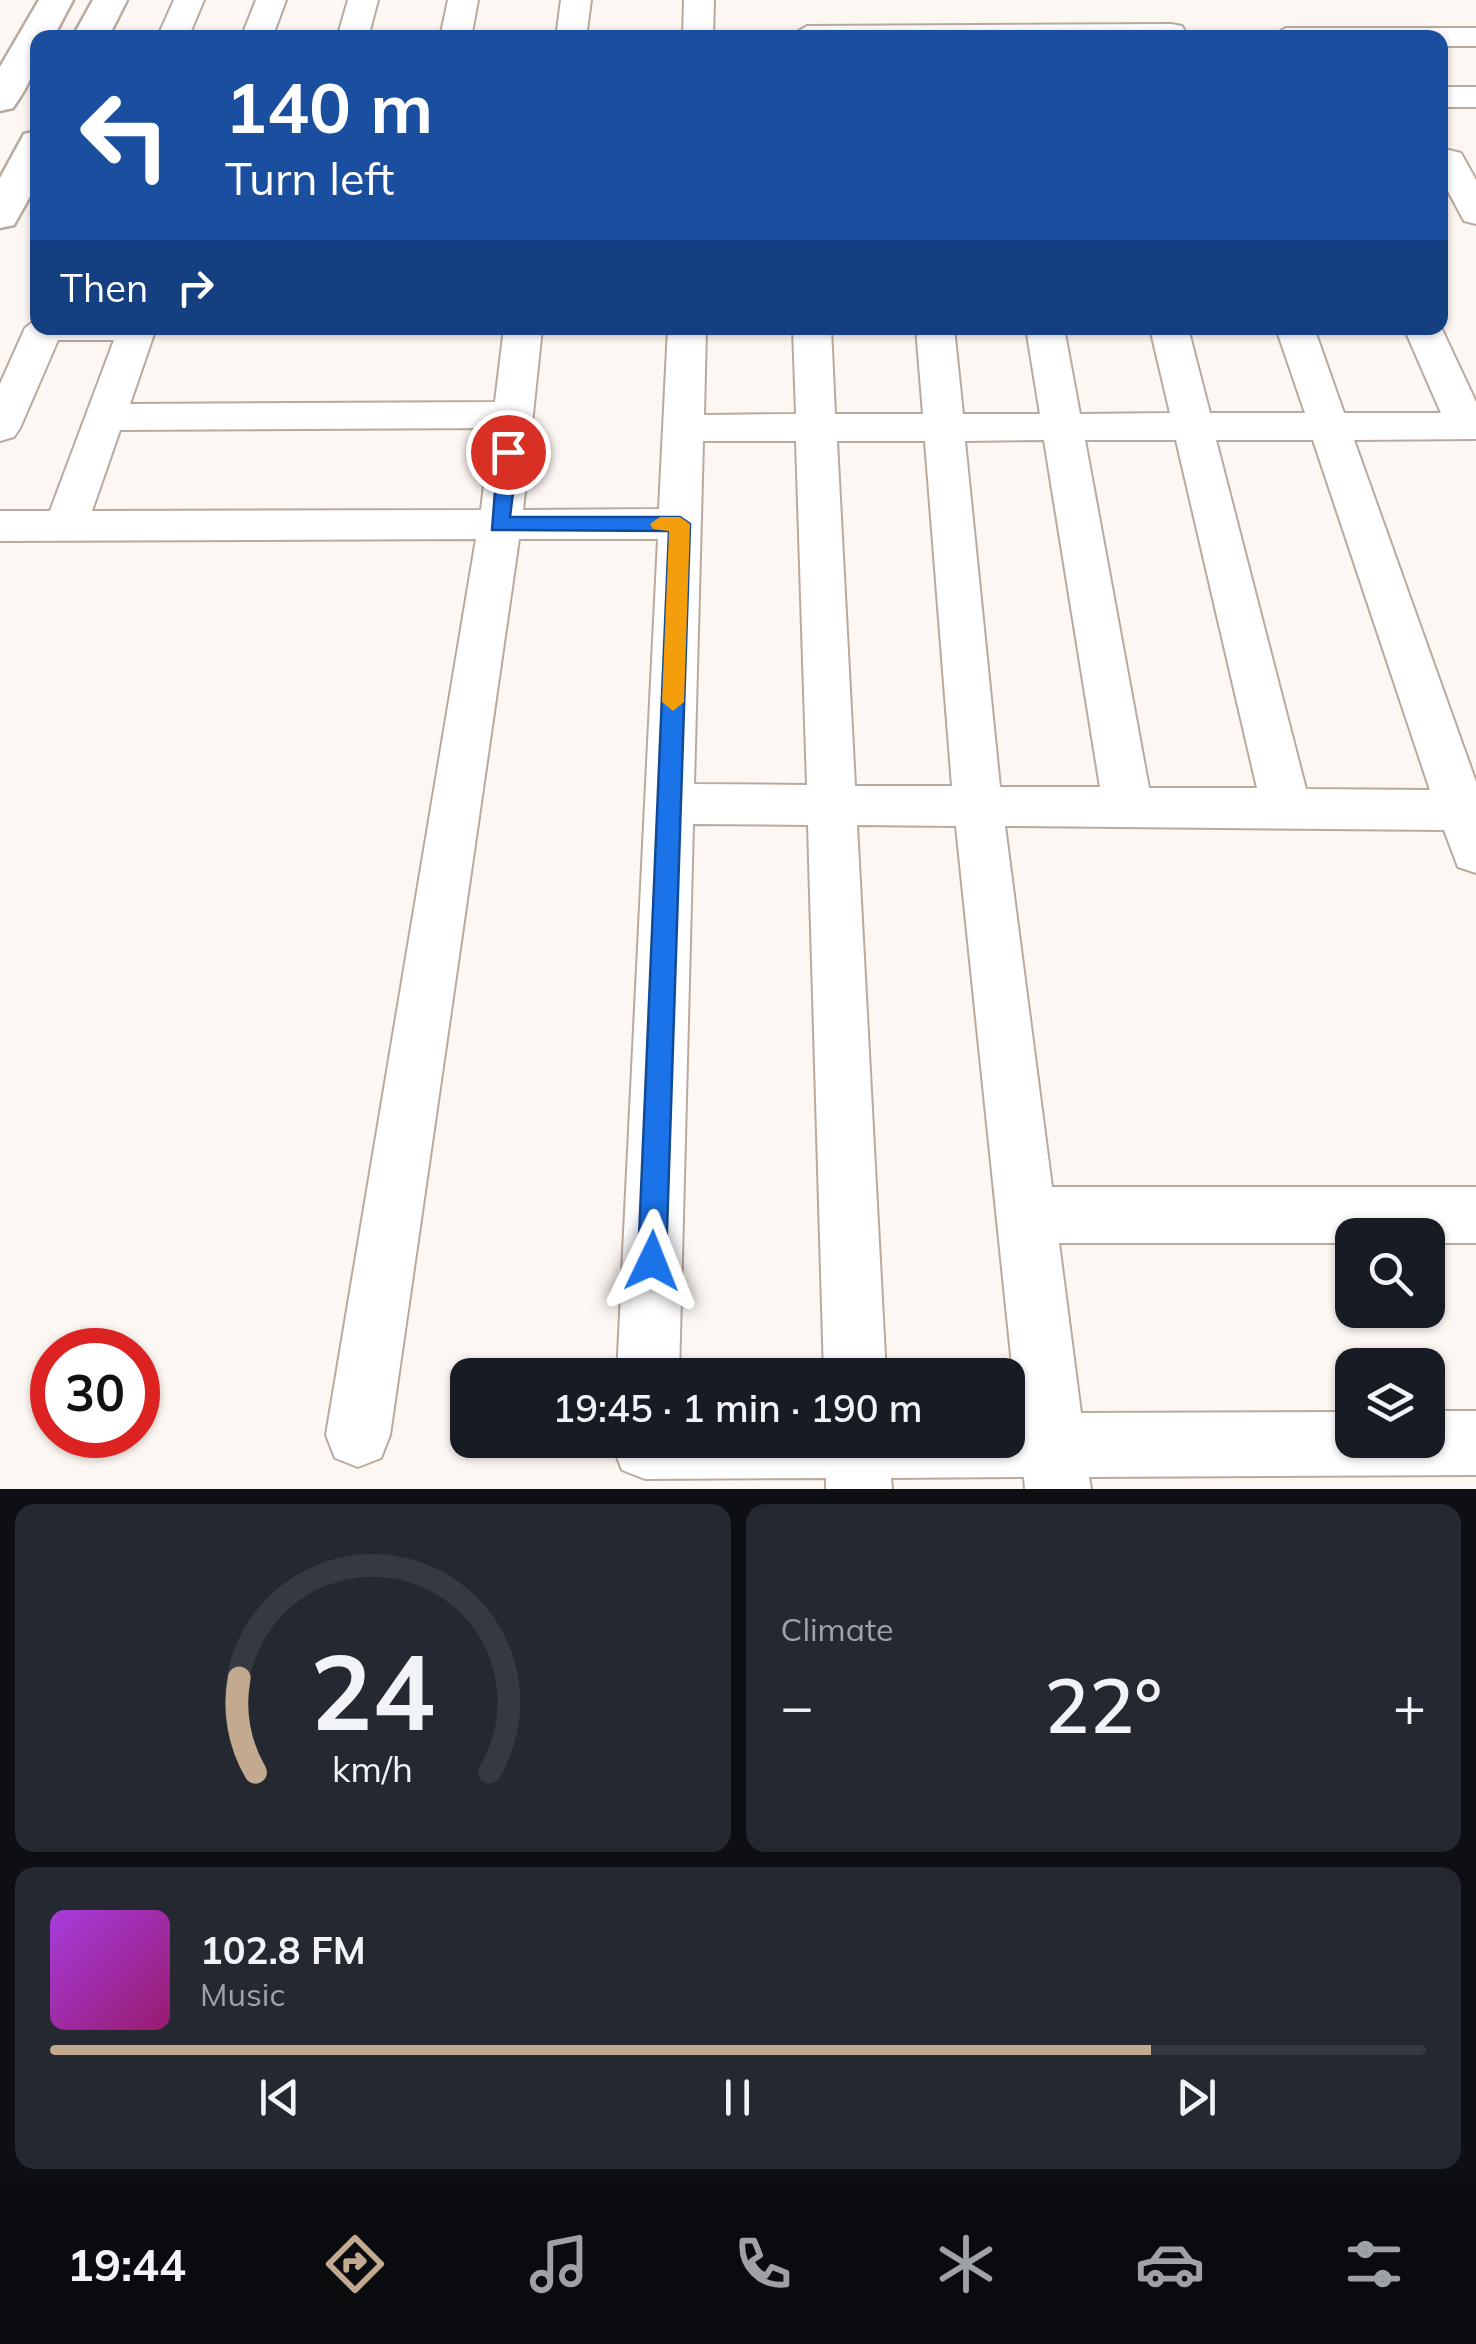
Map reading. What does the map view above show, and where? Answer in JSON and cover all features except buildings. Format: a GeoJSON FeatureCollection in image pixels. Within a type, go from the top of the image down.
{"type":"FeatureCollection","features":[{"type":"Feature","properties":{"kind":"main road"},"geometry":{"type":"LineString","coordinates":[[39,30],[56,0]]}},
{"type":"Feature","properties":{"kind":"main road"},"geometry":{"type":"LineString","coordinates":[[94,30],[110,0]]}},
{"type":"Feature","properties":{"kind":"main road"},"geometry":{"type":"LineString","coordinates":[[0,100],[30,46]]}},
{"type":"Feature","properties":{"kind":"main road"},"geometry":{"type":"LineString","coordinates":[[0,216],[30,158]]}},
{"type":"Feature","properties":{"kind":"street"},"geometry":{"type":"LineString","coordinates":[[176,30],[189,0]]}},
{"type":"Feature","properties":{"kind":"street"},"geometry":{"type":"LineString","coordinates":[[259,30],[271,0]]}},
{"type":"Feature","properties":{"kind":"street"},"geometry":{"type":"LineString","coordinates":[[355,30],[364,0]]}},
{"type":"Feature","properties":{"kind":"street"},"geometry":{"type":"LineString","coordinates":[[457,30],[463,0]]}},
{"type":"Feature","properties":{"kind":"street"},"geometry":{"type":"LineString","coordinates":[[572,30],[576,0]]}},
{"type":"Feature","properties":{"kind":"street"},"geometry":{"type":"LineString","coordinates":[[698,30],[699,0]]}},
{"type":"Feature","properties":{"kind":"street"},"geometry":{"type":"LineString","coordinates":[[807,0],[807,30]]}},
{"type":"Feature","properties":{"kind":"street"},"geometry":{"type":"LineString","coordinates":[[1000,0],[1004,30]]}},
{"type":"Feature","properties":{"kind":"street"},"geometry":{"type":"LineString","coordinates":[[1162,0],[1171,30]]}},
{"type":"Feature","properties":{"kind":"street"},"geometry":{"type":"LineString","coordinates":[[1272,0],[1283,30]]}},
{"type":"Feature","properties":{"kind":"street"},"geometry":{"type":"LineString","coordinates":[[1448,37],[1476,37]]}},
{"type":"Feature","properties":{"kind":"street"},"geometry":{"type":"LineString","coordinates":[[1448,97],[1476,96]]}},
{"type":"Feature","properties":{"kind":"street"},"geometry":{"type":"LineString","coordinates":[[1455,160],[1476,214]]}},
{"type":"Feature","properties":{"kind":"street"},"geometry":{"type":"LineString","coordinates":[[0,428],[41,335]]}},
{"type":"Feature","properties":{"kind":"street"},"geometry":{"type":"LineString","coordinates":[[66,526],[134,335]]}},
{"type":"Feature","properties":{"kind":"street"},"geometry":{"type":"LineString","coordinates":[[358,1435],[500,524],[522,335]]}},
{"type":"Feature","properties":{"kind":"street"},"geometry":{"type":"LineString","coordinates":[[649,1358],[687,335]]}},
{"type":"Feature","properties":{"kind":"street"},"geometry":{"type":"LineString","coordinates":[[812,335],[854,1358]]}},
{"type":"Feature","properties":{"kind":"street"},"geometry":{"type":"LineString","coordinates":[[936,335],[978,806],[1055,1467]]}},
{"type":"Feature","properties":{"kind":"street"},"geometry":{"type":"LineString","coordinates":[[1046,335],[1128,808]]}},
{"type":"Feature","properties":{"kind":"street"},"geometry":{"type":"LineString","coordinates":[[1171,335],[1286,808]]}},
{"type":"Feature","properties":{"kind":"street"},"geometry":{"type":"LineString","coordinates":[[669,804],[1286,808],[1471,824],[1298,335]]}},
{"type":"Feature","properties":{"kind":"street"},"geometry":{"type":"LineString","coordinates":[[683,428],[1471,426],[1426,335]]}},
{"type":"Feature","properties":{"kind":"street"},"geometry":{"type":"LineString","coordinates":[[105,417],[512,415]]}},
{"type":"Feature","properties":{"kind":"street"},"geometry":{"type":"LineString","coordinates":[[0,526],[680,524]]}},
{"type":"Feature","properties":{"kind":"street"},"geometry":{"type":"LineString","coordinates":[[1023,1215],[1476,1215]]}},
{"type":"Feature","properties":{"kind":"street"},"geometry":{"type":"LineString","coordinates":[[645,1459],[858,1458],[1055,1467],[1476,1443]]}},
{"type":"Feature","properties":{"kind":"slow traffic"},"geometry":{"type":"LineString","coordinates":[[660,524],[680,524],[673,702]]}},
{"type":"Feature","properties":{"kind":"route"},"geometry":{"type":"LineString","coordinates":[[508,452],[500,524],[680,524],[652,1261]]}}]}
